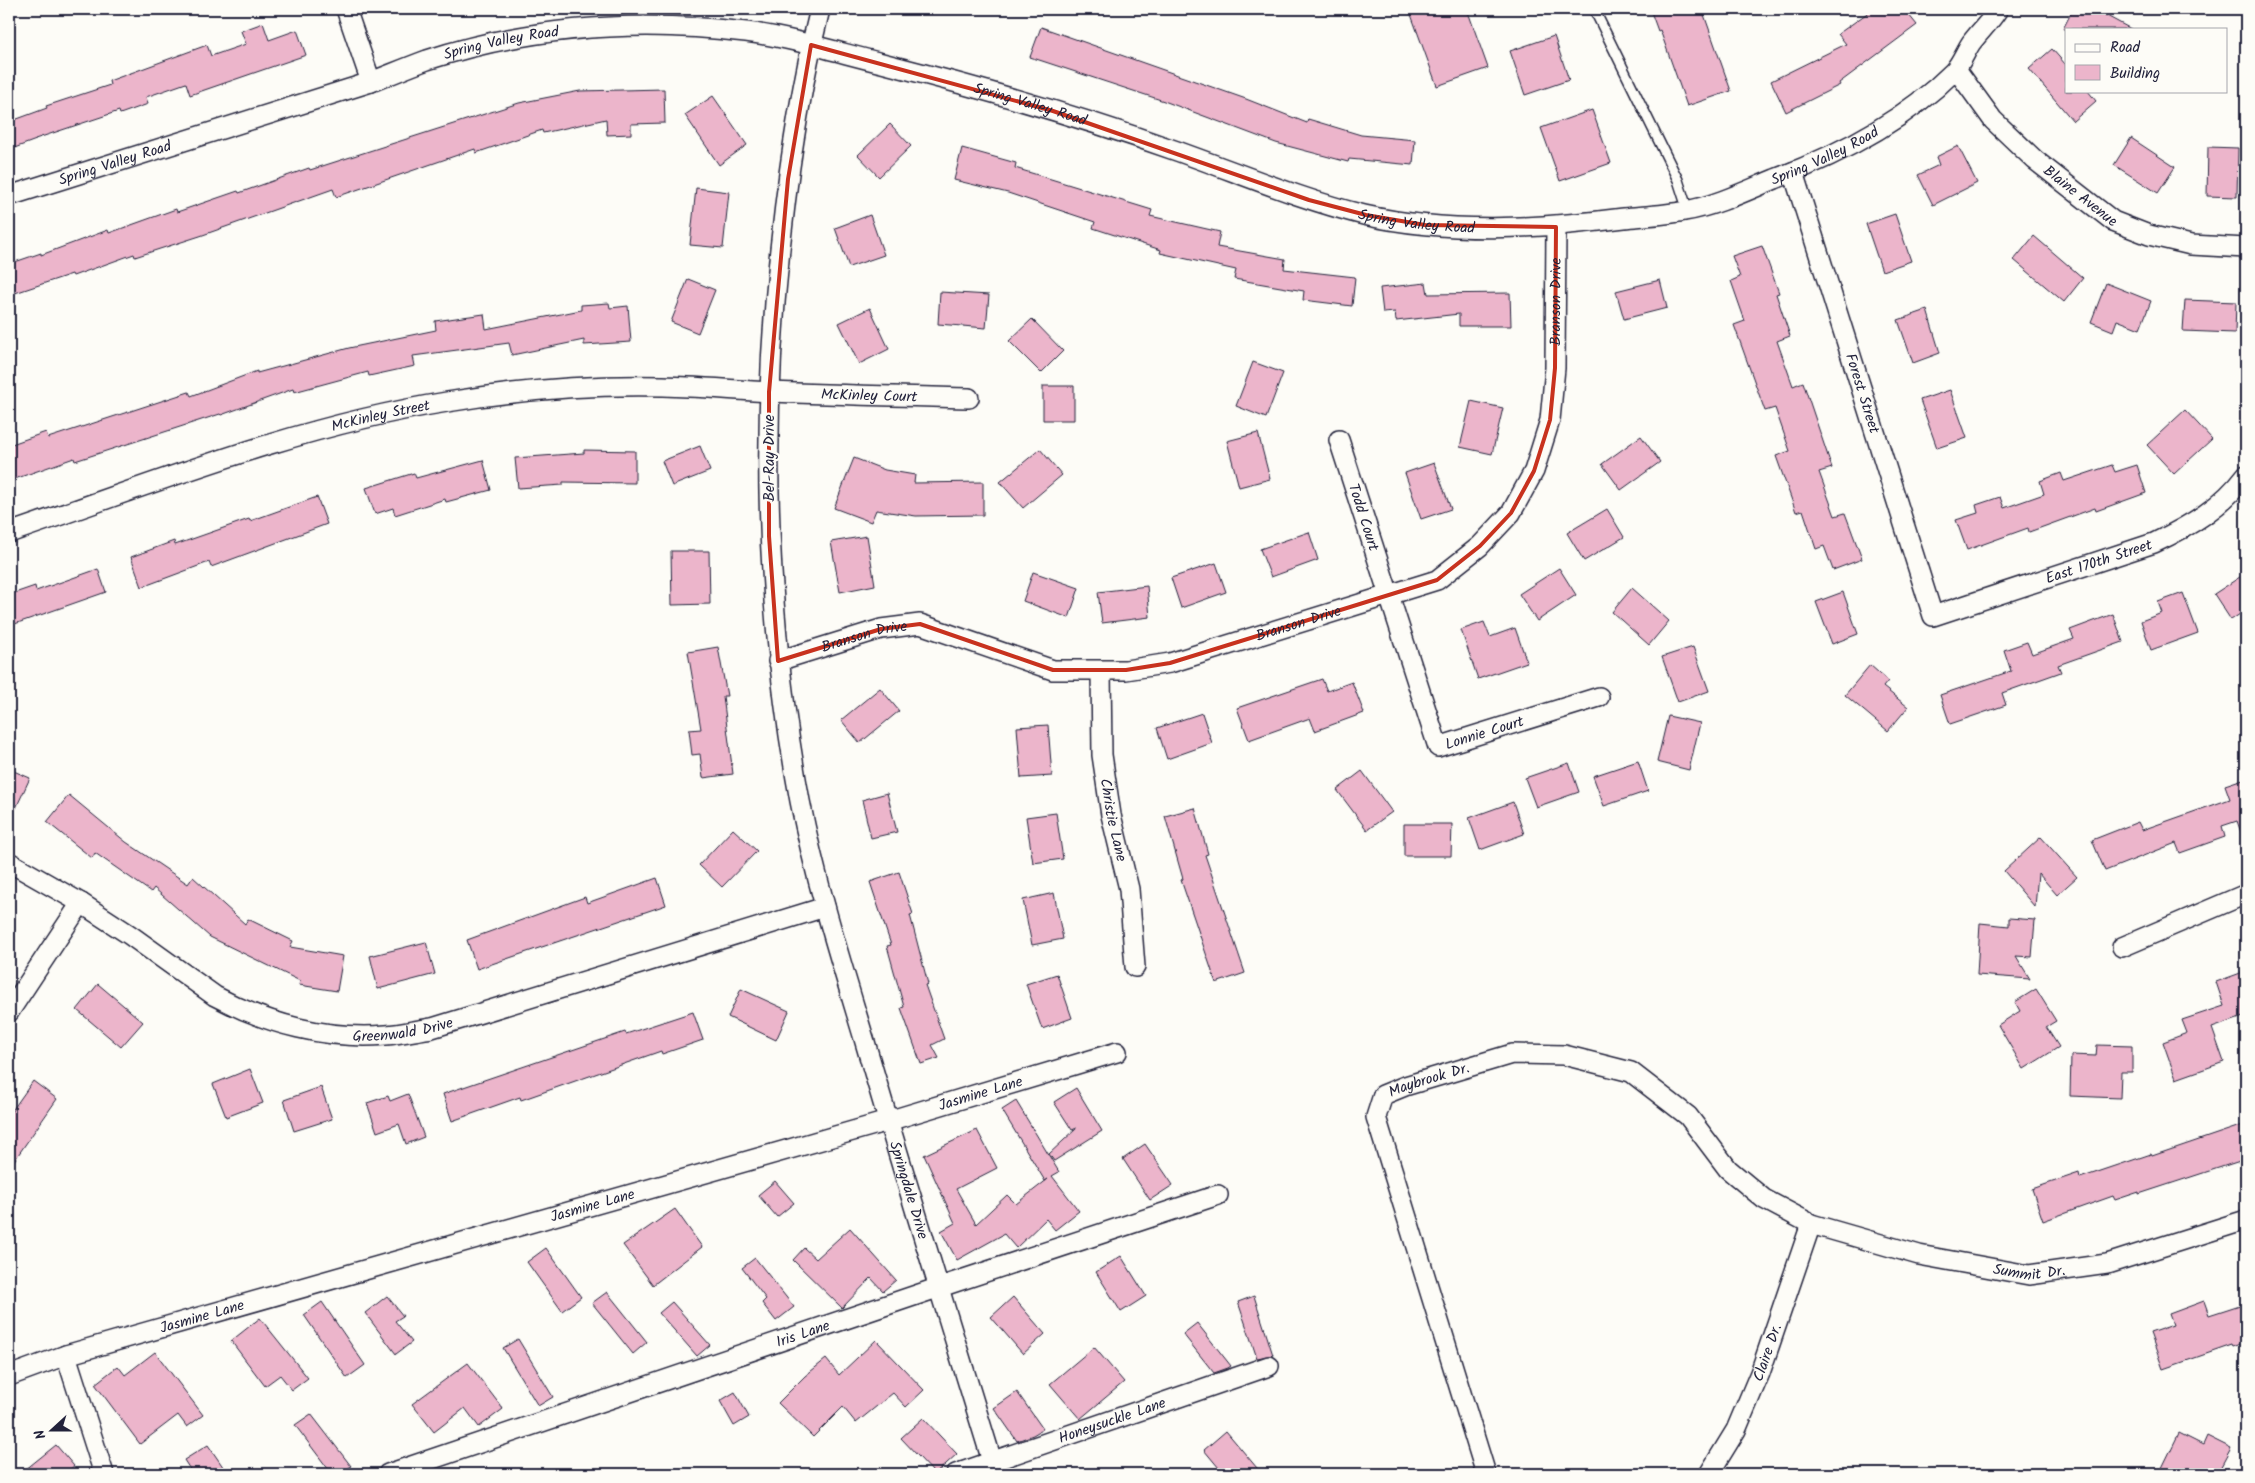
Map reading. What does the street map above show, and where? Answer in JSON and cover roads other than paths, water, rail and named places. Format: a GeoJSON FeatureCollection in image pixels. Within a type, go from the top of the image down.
{"type":"FeatureCollection","features":[{"type":"Feature","properties":{"kind":"street"},"geometry":{"type":"LineString","coordinates":[[346,9],[370,82]]}},
{"type":"Feature","properties":{"kind":"street","name":"Bel-Ray Drive"},"geometry":{"type":"LineString","coordinates":[[820,9],[811,45],[788,179],[776,286],[769,392],[769,536],[778,661],[786,721],[801,806],[825,907]]}},
{"type":"Feature","properties":{"kind":"street","name":"Spring Valley Road"},"geometry":{"type":"LineString","coordinates":[[9,196],[370,82],[427,60],[485,44],[533,34],[581,28],[629,25],[689,26],[750,33],[811,45],[933,76],[1053,110],[1172,149],[1309,200],[1366,215],[1435,225],[1485,228],[1556,226],[1688,211],[1793,172],[1852,144],[1907,111],[1956,69],[1972,42],[1998,9]]}},
{"type":"Feature","properties":{"kind":"street","name":"Blaine Avenue"},"geometry":{"type":"LineString","coordinates":[[1956,69],[2000,126],[2035,160],[2113,222],[2149,235],[2191,245],[2246,248]]}},
{"type":"Feature","properties":{"kind":"street","name":"Forest Street"},"geometry":{"type":"LineString","coordinates":[[1793,172],[1933,616]]}},
{"type":"Feature","properties":{"kind":"street","name":"Branson Drive"},"geometry":{"type":"LineString","coordinates":[[778,661],[881,629],[920,624],[1053,670],[1101,671],[1170,663],[1436,580],[1480,546],[1511,513],[1534,472],[1550,420],[1555,368],[1556,226]]}},
{"type":"Feature","properties":{"kind":"street","name":"McKinley Street"},"geometry":{"type":"LineString","coordinates":[[9,534],[301,434],[385,413],[449,402],[535,391],[600,387],[686,387],[769,392]]}},
{"type":"Feature","properties":{"kind":"street","name":"McKinley Court"},"geometry":{"type":"LineString","coordinates":[[769,392],[969,398]]}},
{"type":"Feature","properties":{"kind":"street","name":"Todd Court"},"geometry":{"type":"LineString","coordinates":[[1339,440],[1389,594]]}},
{"type":"Feature","properties":{"kind":"street","name":"East 170th Street"},"geometry":{"type":"LineString","coordinates":[[1933,616],[2154,543],[2185,528],[2213,509],[2246,475]]}},
{"type":"Feature","properties":{"kind":"street","name":"Lonnie Court"},"geometry":{"type":"LineString","coordinates":[[1389,594],[1438,747],[1599,696]]}},
{"type":"Feature","properties":{"kind":"street","name":"Christie Lane"},"geometry":{"type":"LineString","coordinates":[[1101,671],[1102,755],[1111,815],[1129,889],[1135,967]]}},
{"type":"Feature","properties":{"kind":"street","name":"Greenwald Drive"},"geometry":{"type":"LineString","coordinates":[[9,862],[130,935],[215,996],[267,1020],[308,1030],[352,1035],[386,1035],[432,1028],[825,907]]}},
{"type":"Feature","properties":{"kind":"street"},"geometry":{"type":"LineString","coordinates":[[2122,947],[2246,894]]}},
{"type":"Feature","properties":{"kind":"street"},"geometry":{"type":"LineString","coordinates":[[9,1012],[81,904]]}},
{"type":"Feature","properties":{"kind":"street","name":"Springdale Drive"},"geometry":{"type":"LineString","coordinates":[[825,907],[994,1468]]}},
{"type":"Feature","properties":{"kind":"street","name":"Jasmine Lane"},"geometry":{"type":"LineString","coordinates":[[9,1376],[66,1355],[888,1121],[1117,1052]]}},
{"type":"Feature","properties":{"kind":"street","name":"Maybrook Dr."},"geometry":{"type":"LineString","coordinates":[[1486,1474],[1376,1117],[1383,1096],[1405,1086],[1512,1054],[1564,1055],[1631,1072],[1688,1116],[1728,1169],[1764,1199],[1811,1224]]}},
{"type":"Feature","properties":{"kind":"street","name":"Iris Lane"},"geometry":{"type":"LineString","coordinates":[[388,1474],[1218,1195]]}},
{"type":"Feature","properties":{"kind":"street","name":"Summit Dr."},"geometry":{"type":"LineString","coordinates":[[1811,1224],[1919,1254],[2028,1275],[2107,1264],[2246,1220]]}},
{"type":"Feature","properties":{"kind":"street","name":"Claire Dr."},"geometry":{"type":"LineString","coordinates":[[1709,1474],[1736,1430],[1760,1373],[1811,1224]]}},
{"type":"Feature","properties":{"kind":"street"},"geometry":{"type":"LineString","coordinates":[[66,1355],[104,1474]]}},
{"type":"Feature","properties":{"kind":"street","name":"Honeysuckle Lane"},"geometry":{"type":"LineString","coordinates":[[956,1474],[994,1468],[1269,1366]]}},
{"type":"Feature","properties":{"kind":"lane"},"geometry":{"type":"LineString","coordinates":[[1594,9],[1678,180],[1688,211]]}}]}
